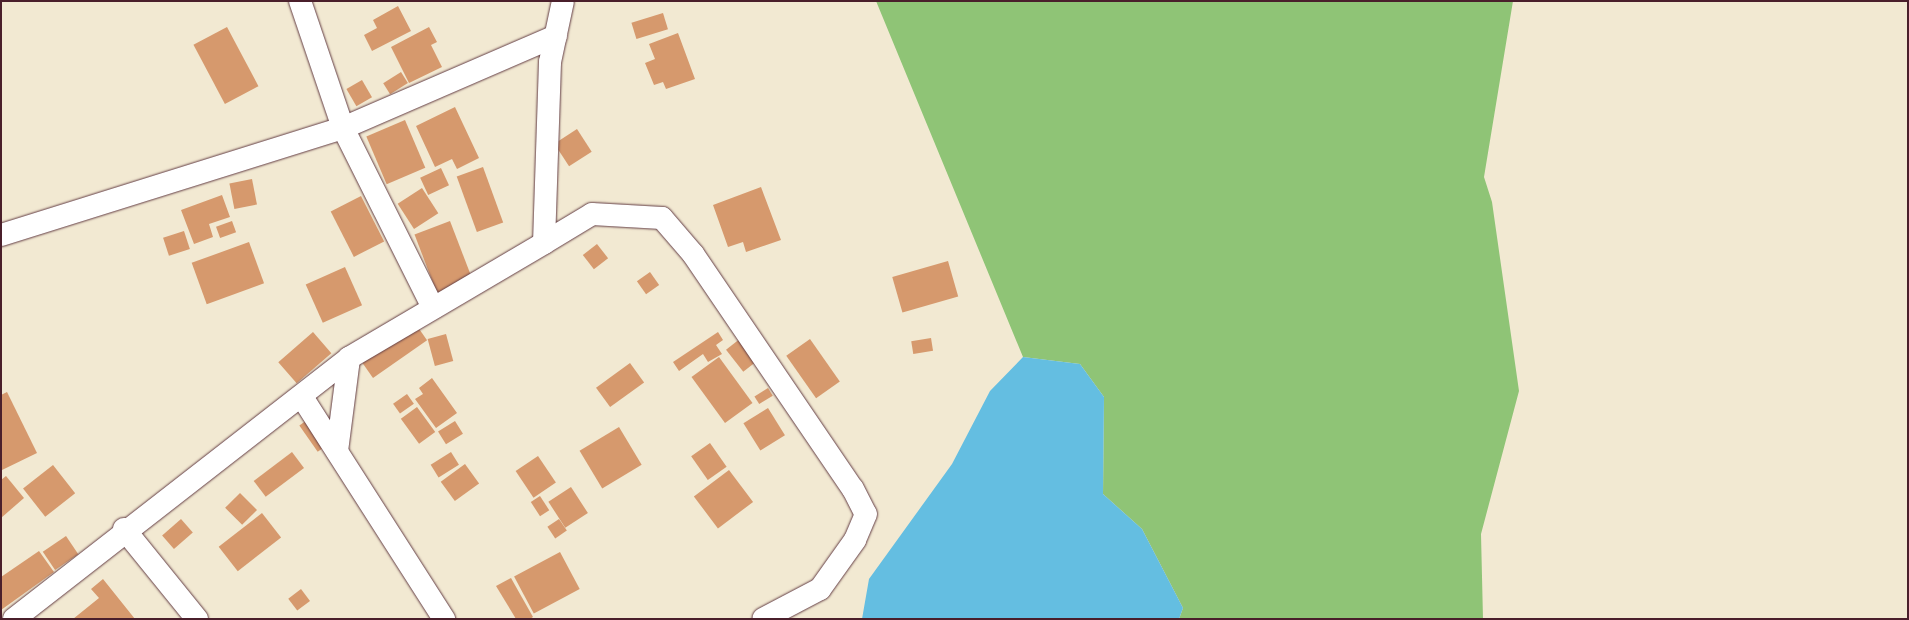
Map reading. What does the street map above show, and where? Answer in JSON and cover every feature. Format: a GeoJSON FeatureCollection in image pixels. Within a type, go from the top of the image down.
{"type":"FeatureCollection","features":[{"type":"Feature","properties":{"kind":"street"},"geometry":{"type":"LineString","coordinates":[[300,1],[343,128],[433,308]]}},
{"type":"Feature","properties":{"kind":"street"},"geometry":{"type":"LineString","coordinates":[[544,243],[550,62],[563,1]]}},
{"type":"Feature","properties":{"kind":"street"},"geometry":{"type":"LineString","coordinates":[[1,235],[343,128],[556,36]]}},
{"type":"Feature","properties":{"kind":"street"},"geometry":{"type":"LineString","coordinates":[[14,619],[124,529],[302,397],[349,358],[592,214],[662,218],[693,254],[853,489],[866,514],[855,540],[820,589],[763,619]]}},
{"type":"Feature","properties":{"kind":"street"},"geometry":{"type":"LineString","coordinates":[[337,451],[349,358]]}},
{"type":"Feature","properties":{"kind":"street"},"geometry":{"type":"LineString","coordinates":[[302,397],[444,619]]}},
{"type":"Feature","properties":{"kind":"street"},"geometry":{"type":"LineString","coordinates":[[124,529],[197,619]]}},
{"type":"Feature","properties":{"kind":"green space"},"geometry":{"type":"Polygon","coordinates":[[[876,1],[1513,1],[1484,177],[1492,202],[1519,391],[1481,534],[1483,619],[1179,619],[1183,608],[1142,529],[1103,494],[1104,397],[1080,364],[1023,357],[876,1]]]}},
{"type":"Feature","properties":{"kind":"water"},"geometry":{"type":"Polygon","coordinates":[[[1023,357],[1080,364],[1104,397],[1103,494],[1142,529],[1183,608],[1179,619],[862,619],[869,579],[952,464],[990,391],[1023,357]]]}},
{"type":"Feature","properties":{"kind":"building"},"geometry":{"type":"Polygon","coordinates":[[[398,6],[411,31],[372,51],[364,35],[377,28],[373,20],[398,6]]]}},
{"type":"Feature","properties":{"kind":"building"},"geometry":{"type":"Polygon","coordinates":[[[663,13],[668,29],[636,39],[631,23],[663,13]]]}},
{"type":"Feature","properties":{"kind":"building"},"geometry":{"type":"Polygon","coordinates":[[[227,27],[258,86],[225,104],[193,45],[227,27]]]}},
{"type":"Feature","properties":{"kind":"building"},"geometry":{"type":"Polygon","coordinates":[[[429,27],[437,42],[431,45],[442,67],[409,83],[391,47],[429,27]]]}},
{"type":"Feature","properties":{"kind":"building"},"geometry":{"type":"Polygon","coordinates":[[[678,33],[695,79],[666,89],[663,82],[654,85],[645,63],[655,59],[649,44],[678,33]]]}},
{"type":"Feature","properties":{"kind":"building"},"geometry":{"type":"Polygon","coordinates":[[[401,72],[408,83],[390,94],[383,83],[401,72]]]}},
{"type":"Feature","properties":{"kind":"building"},"geometry":{"type":"Polygon","coordinates":[[[362,80],[372,97],[356,106],[346,89],[362,80]]]}},
{"type":"Feature","properties":{"kind":"building"},"geometry":{"type":"Polygon","coordinates":[[[455,107],[479,158],[457,169],[452,159],[435,167],[416,126],[455,107]]]}},
{"type":"Feature","properties":{"kind":"building"},"geometry":{"type":"Polygon","coordinates":[[[405,120],[425,168],[387,184],[366,136],[405,120]]]}},
{"type":"Feature","properties":{"kind":"building"},"geometry":{"type":"Polygon","coordinates":[[[577,129],[592,152],[569,166],[554,144],[577,129]]]}},
{"type":"Feature","properties":{"kind":"building"},"geometry":{"type":"Polygon","coordinates":[[[483,167],[503,222],[477,232],[457,177],[483,167]]]}},
{"type":"Feature","properties":{"kind":"building"},"geometry":{"type":"Polygon","coordinates":[[[441,168],[449,185],[428,195],[420,178],[441,168]]]}},
{"type":"Feature","properties":{"kind":"building"},"geometry":{"type":"Polygon","coordinates":[[[252,179],[257,205],[234,209],[229,183],[252,179]]]}},
{"type":"Feature","properties":{"kind":"building"},"geometry":{"type":"Polygon","coordinates":[[[761,187],[781,240],[746,252],[743,242],[728,247],[713,205],[761,187]]]}},
{"type":"Feature","properties":{"kind":"building"},"geometry":{"type":"Polygon","coordinates":[[[422,188],[438,213],[414,229],[398,204],[422,188]]]}},
{"type":"Feature","properties":{"kind":"building"},"geometry":{"type":"Polygon","coordinates":[[[222,195],[230,217],[209,224],[213,237],[194,244],[181,210],[222,195]]]}},
{"type":"Feature","properties":{"kind":"building"},"geometry":{"type":"Polygon","coordinates":[[[361,196],[384,241],[354,257],[331,211],[361,196]]]}},
{"type":"Feature","properties":{"kind":"building"},"geometry":{"type":"Polygon","coordinates":[[[232,221],[236,232],[220,238],[216,227],[232,221]]]}},
{"type":"Feature","properties":{"kind":"building"},"geometry":{"type":"Polygon","coordinates":[[[450,221],[473,280],[437,293],[415,235],[450,221]]]}},
{"type":"Feature","properties":{"kind":"building"},"geometry":{"type":"Polygon","coordinates":[[[184,231],[190,249],[169,256],[163,238],[184,231]]]}},
{"type":"Feature","properties":{"kind":"building"},"geometry":{"type":"Polygon","coordinates":[[[249,242],[264,283],[207,304],[192,263],[249,242]]]}},
{"type":"Feature","properties":{"kind":"building"},"geometry":{"type":"Polygon","coordinates":[[[597,244],[608,258],[594,269],[583,255],[597,244]]]}},
{"type":"Feature","properties":{"kind":"building"},"geometry":{"type":"Polygon","coordinates":[[[948,261],[958,297],[902,313],[892,277],[948,261]]]}},
{"type":"Feature","properties":{"kind":"building"},"geometry":{"type":"Polygon","coordinates":[[[345,267],[362,305],[323,323],[306,284],[345,267]]]}},
{"type":"Feature","properties":{"kind":"building"},"geometry":{"type":"Polygon","coordinates":[[[650,272],[659,285],[646,294],[637,281],[650,272]]]}},
{"type":"Feature","properties":{"kind":"building"},"geometry":{"type":"Polygon","coordinates":[[[415,323],[427,340],[373,378],[361,361],[415,323]]]}},
{"type":"Feature","properties":{"kind":"building"},"geometry":{"type":"Polygon","coordinates":[[[313,332],[331,353],[297,383],[278,362],[313,332]]]}},
{"type":"Feature","properties":{"kind":"building"},"geometry":{"type":"Polygon","coordinates":[[[718,332],[723,340],[716,345],[722,354],[708,362],[703,354],[679,371],[673,362],[718,332]]]}},
{"type":"Feature","properties":{"kind":"building"},"geometry":{"type":"Polygon","coordinates":[[[446,334],[453,361],[435,366],[428,339],[446,334]]]}},
{"type":"Feature","properties":{"kind":"building"},"geometry":{"type":"Polygon","coordinates":[[[741,338],[758,360],[743,372],[726,350],[741,338]]]}},
{"type":"Feature","properties":{"kind":"building"},"geometry":{"type":"Polygon","coordinates":[[[931,338],[933,351],[913,354],[911,341],[931,338]]]}},
{"type":"Feature","properties":{"kind":"building"},"geometry":{"type":"Polygon","coordinates":[[[810,339],[840,382],[816,398],[786,356],[810,339]]]}},
{"type":"Feature","properties":{"kind":"building"},"geometry":{"type":"Polygon","coordinates":[[[719,357],[753,403],[725,423],[691,377],[719,357]]]}},
{"type":"Feature","properties":{"kind":"building"},"geometry":{"type":"Polygon","coordinates":[[[630,363],[644,382],[610,407],[596,388],[630,363]]]}},
{"type":"Feature","properties":{"kind":"building"},"geometry":{"type":"Polygon","coordinates":[[[432,378],[457,413],[436,428],[415,399],[423,394],[419,388],[432,378]]]}},
{"type":"Feature","properties":{"kind":"building"},"geometry":{"type":"Polygon","coordinates":[[[768,388],[773,396],[759,404],[754,396],[768,388]]]}},
{"type":"Feature","properties":{"kind":"building"},"geometry":{"type":"Polygon","coordinates":[[[7,392],[37,453],[2,470],[1,395],[7,392]]]}},
{"type":"Feature","properties":{"kind":"building"},"geometry":{"type":"Polygon","coordinates":[[[407,394],[414,404],[400,414],[393,404],[407,394]]]}},
{"type":"Feature","properties":{"kind":"building"},"geometry":{"type":"Polygon","coordinates":[[[417,407],[435,432],[419,444],[401,419],[417,407]]]}},
{"type":"Feature","properties":{"kind":"building"},"geometry":{"type":"Polygon","coordinates":[[[768,408],[785,435],[760,451],[743,423],[768,408]]]}},
{"type":"Feature","properties":{"kind":"building"},"geometry":{"type":"Polygon","coordinates":[[[310,418],[328,444],[318,452],[299,425],[310,418]]]}},
{"type":"Feature","properties":{"kind":"building"},"geometry":{"type":"Polygon","coordinates":[[[455,421],[463,434],[446,444],[438,432],[455,421]]]}},
{"type":"Feature","properties":{"kind":"building"},"geometry":{"type":"Polygon","coordinates":[[[619,427],[642,465],[602,488],[580,451],[619,427]]]}},
{"type":"Feature","properties":{"kind":"building"},"geometry":{"type":"Polygon","coordinates":[[[710,443],[727,467],[708,480],[691,456],[710,443]]]}},
{"type":"Feature","properties":{"kind":"building"},"geometry":{"type":"Polygon","coordinates":[[[292,452],[304,468],[266,497],[254,481],[292,452]]]}},
{"type":"Feature","properties":{"kind":"building"},"geometry":{"type":"Polygon","coordinates":[[[451,452],[459,465],[439,477],[431,465],[451,452]]]}},
{"type":"Feature","properties":{"kind":"building"},"geometry":{"type":"Polygon","coordinates":[[[538,456],[556,483],[534,498],[516,471],[538,456]]]}},
{"type":"Feature","properties":{"kind":"building"},"geometry":{"type":"Polygon","coordinates":[[[465,464],[479,483],[455,501],[441,482],[465,464]]]}},
{"type":"Feature","properties":{"kind":"building"},"geometry":{"type":"Polygon","coordinates":[[[53,465],[75,493],[45,517],[23,488],[53,465]]]}},
{"type":"Feature","properties":{"kind":"building"},"geometry":{"type":"Polygon","coordinates":[[[729,470],[753,502],[718,528],[694,496],[729,470]]]}},
{"type":"Feature","properties":{"kind":"building"},"geometry":{"type":"Polygon","coordinates":[[[6,476],[24,498],[1,518],[1,480],[6,476]]]}},
{"type":"Feature","properties":{"kind":"building"},"geometry":{"type":"Polygon","coordinates":[[[571,487],[588,513],[565,528],[548,502],[571,487]]]}},
{"type":"Feature","properties":{"kind":"building"},"geometry":{"type":"Polygon","coordinates":[[[240,493],[257,510],[242,525],[225,508],[240,493]]]}},
{"type":"Feature","properties":{"kind":"building"},"geometry":{"type":"Polygon","coordinates":[[[540,496],[549,510],[540,516],[531,502],[540,496]]]}},
{"type":"Feature","properties":{"kind":"building"},"geometry":{"type":"Polygon","coordinates":[[[262,513],[281,537],[238,571],[219,547],[262,513]]]}},
{"type":"Feature","properties":{"kind":"building"},"geometry":{"type":"Polygon","coordinates":[[[181,519],[193,533],[174,549],[162,535],[181,519]]]}},
{"type":"Feature","properties":{"kind":"building"},"geometry":{"type":"Polygon","coordinates":[[[559,519],[567,531],[555,538],[547,527],[559,519]]]}},
{"type":"Feature","properties":{"kind":"building"},"geometry":{"type":"Polygon","coordinates":[[[66,536],[78,554],[55,570],[43,552],[66,536]]]}},
{"type":"Feature","properties":{"kind":"building"},"geometry":{"type":"Polygon","coordinates":[[[39,551],[54,572],[1,610],[1,577],[39,551]]]}},
{"type":"Feature","properties":{"kind":"building"},"geometry":{"type":"Polygon","coordinates":[[[560,552],[580,589],[534,613],[514,576],[560,552]]]}},
{"type":"Feature","properties":{"kind":"building"},"geometry":{"type":"Polygon","coordinates":[[[511,578],[533,617],[530,619],[516,619],[496,586],[511,578]]]}},
{"type":"Feature","properties":{"kind":"building"},"geometry":{"type":"Polygon","coordinates":[[[103,579],[135,619],[73,619],[99,598],[91,589],[103,579]]]}},
{"type":"Feature","properties":{"kind":"building"},"geometry":{"type":"Polygon","coordinates":[[[301,589],[310,601],[297,611],[288,599],[301,589]]]}}]}
